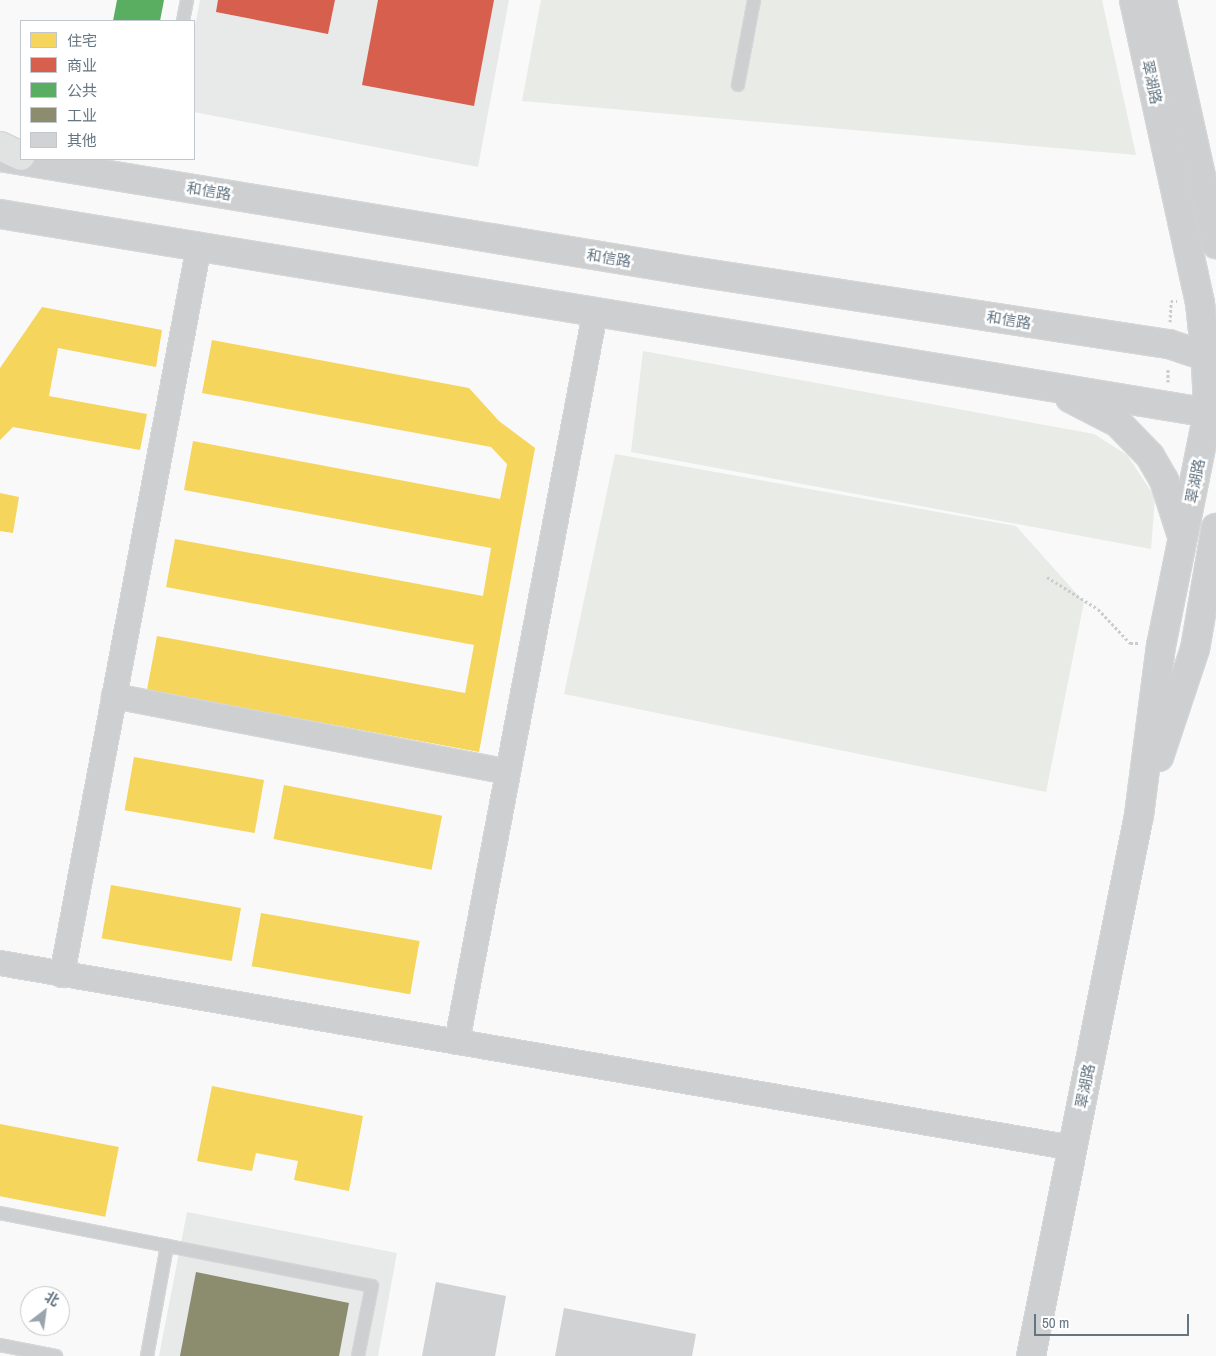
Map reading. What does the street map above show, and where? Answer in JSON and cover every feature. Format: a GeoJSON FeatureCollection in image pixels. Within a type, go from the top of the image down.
{"type":"FeatureCollection","features":[{"type":"Feature","properties":{"kind":"main road"},"geometry":{"type":"LineString","coordinates":[[0,146],[20,155]]}},
{"type":"Feature","properties":{"kind":"street","name":"翠湖路"},"geometry":{"type":"LineString","coordinates":[[1031,1356],[1139,815],[1161,646],[1183,538],[1212,414],[1211,359],[1134,0]]}},
{"type":"Feature","properties":{"kind":"street","name":"翠湖路"},"geometry":{"type":"LineString","coordinates":[[1162,0],[1216,244]]}},
{"type":"Feature","properties":{"kind":"street","name":"和信路"},"geometry":{"type":"LineString","coordinates":[[0,157],[20,158]]}},
{"type":"Feature","properties":{"kind":"street","name":"和信路"},"geometry":{"type":"LineString","coordinates":[[35,160],[697,272],[1169,344],[1211,359]]}},
{"type":"Feature","properties":{"kind":"street"},"geometry":{"type":"LineString","coordinates":[[0,214],[1212,414]]}},
{"type":"Feature","properties":{"kind":"street"},"geometry":{"type":"LineString","coordinates":[[62,975],[199,246]]}},
{"type":"Feature","properties":{"kind":"street"},"geometry":{"type":"LineString","coordinates":[[458,1042],[595,312]]}},
{"type":"Feature","properties":{"kind":"street"},"geometry":{"type":"LineString","coordinates":[[1046,386],[1118,422],[1139,444],[1164,480],[1183,538]]}},
{"type":"Feature","properties":{"kind":"street","name":"翠湖路"},"geometry":{"type":"LineString","coordinates":[[1139,815],[1195,649],[1215,536]]}},
{"type":"Feature","properties":{"kind":"street"},"geometry":{"type":"LineString","coordinates":[[114,696],[508,772]]}},
{"type":"Feature","properties":{"kind":"street"},"geometry":{"type":"LineString","coordinates":[[0,963],[1073,1148]]}},
{"type":"Feature","properties":{"kind":"lane"},"geometry":{"type":"LineString","coordinates":[[183,20],[187,0]]}},
{"type":"Feature","properties":{"kind":"lane"},"geometry":{"type":"LineString","coordinates":[[738,84],[754,0]]}},
{"type":"Feature","properties":{"kind":"lane"},"geometry":{"type":"LineString","coordinates":[[0,1213],[372,1286],[358,1356]]}},
{"type":"Feature","properties":{"kind":"lane"},"geometry":{"type":"LineString","coordinates":[[146,1356],[168,1246]]}},
{"type":"Feature","properties":{"kind":"lane"},"geometry":{"type":"LineString","coordinates":[[0,1345],[56,1356]]}},
{"type":"Feature","properties":{"kind":"path"},"geometry":{"type":"LineString","coordinates":[[1168,406],[1171,301],[1200,304]]}},
{"type":"Feature","properties":{"kind":"path"},"geometry":{"type":"LineString","coordinates":[[1047,577],[1098,609],[1130,642],[1161,646]]}},
{"type":"Feature","properties":{"kind":"shaded area"},"geometry":{"type":"Polygon","coordinates":[[[200,0],[509,0],[478,167],[195,112],[195,26],[200,0]]]}},
{"type":"Feature","properties":{"kind":"shaded area"},"geometry":{"type":"Polygon","coordinates":[[[541,0],[1102,0],[1136,155],[522,101],[541,0]]]}},
{"type":"Feature","properties":{"kind":"shaded area"},"geometry":{"type":"Polygon","coordinates":[[[643,351],[1094,434],[1127,455],[1155,497],[1151,549],[631,452],[643,351]]]}},
{"type":"Feature","properties":{"kind":"shaded area"},"geometry":{"type":"Polygon","coordinates":[[[615,454],[1016,526],[1084,602],[1046,792],[564,694],[615,454]]]}},
{"type":"Feature","properties":{"kind":"shaded area"},"geometry":{"type":"Polygon","coordinates":[[[187,1212],[397,1253],[378,1356],[159,1356],[187,1212]]]}},
{"type":"Feature","properties":{"kind":"building: 住宅"},"geometry":{"type":"Polygon","coordinates":[[[42,307],[162,330],[156,367],[58,348],[49,396],[147,414],[140,450],[13,427],[0,440],[0,368],[42,307]]]}},
{"type":"Feature","properties":{"kind":"building: 住宅"},"geometry":{"type":"Polygon","coordinates":[[[212,340],[469,388],[499,421],[535,448],[479,752],[147,690],[157,636],[465,693],[474,645],[166,587],[175,539],[483,596],[491,548],[184,490],[193,441],[500,499],[507,464],[491,447],[202,393],[212,340]]]}},
{"type":"Feature","properties":{"kind":"building: 住宅"},"geometry":{"type":"Polygon","coordinates":[[[0,493],[19,497],[13,533],[0,531],[0,493]]]}},
{"type":"Feature","properties":{"kind":"building: 住宅"},"geometry":{"type":"Polygon","coordinates":[[[134,757],[264,780],[255,833],[125,810],[134,757]]]}},
{"type":"Feature","properties":{"kind":"building: 住宅"},"geometry":{"type":"Polygon","coordinates":[[[284,785],[442,816],[432,870],[274,839],[284,785]]]}},
{"type":"Feature","properties":{"kind":"building: 住宅"},"geometry":{"type":"Polygon","coordinates":[[[111,885],[241,908],[232,961],[102,938],[111,885]]]}},
{"type":"Feature","properties":{"kind":"building: 住宅"},"geometry":{"type":"Polygon","coordinates":[[[261,913],[420,941],[410,994],[252,966],[261,913]]]}},
{"type":"Feature","properties":{"kind":"building: 住宅"},"geometry":{"type":"Polygon","coordinates":[[[212,1086],[363,1116],[349,1191],[294,1180],[298,1161],[256,1153],[252,1171],[197,1161],[212,1086]]]}},
{"type":"Feature","properties":{"kind":"building: 住宅"},"geometry":{"type":"Polygon","coordinates":[[[0,1124],[119,1147],[105,1217],[0,1196],[0,1124]]]}},
{"type":"Feature","properties":{"kind":"building: 商业"},"geometry":{"type":"Polygon","coordinates":[[[218,0],[335,0],[328,34],[216,12],[218,0]]]}},
{"type":"Feature","properties":{"kind":"building: 商业"},"geometry":{"type":"Polygon","coordinates":[[[378,0],[494,0],[474,106],[362,85],[378,0]]]}},
{"type":"Feature","properties":{"kind":"building: 公共"},"geometry":{"type":"Polygon","coordinates":[[[117,0],[164,0],[160,20],[113,20],[117,0]]]}},
{"type":"Feature","properties":{"kind":"building: 工业"},"geometry":{"type":"Polygon","coordinates":[[[196,1272],[349,1303],[339,1356],[180,1356],[196,1272]]]}},
{"type":"Feature","properties":{"kind":"building: 其他"},"geometry":{"type":"Polygon","coordinates":[[[436,1282],[506,1296],[495,1356],[422,1356],[436,1282]]]}},
{"type":"Feature","properties":{"kind":"building: 其他"},"geometry":{"type":"Polygon","coordinates":[[[564,1308],[696,1334],[692,1356],[555,1356],[564,1308]]]}}]}
